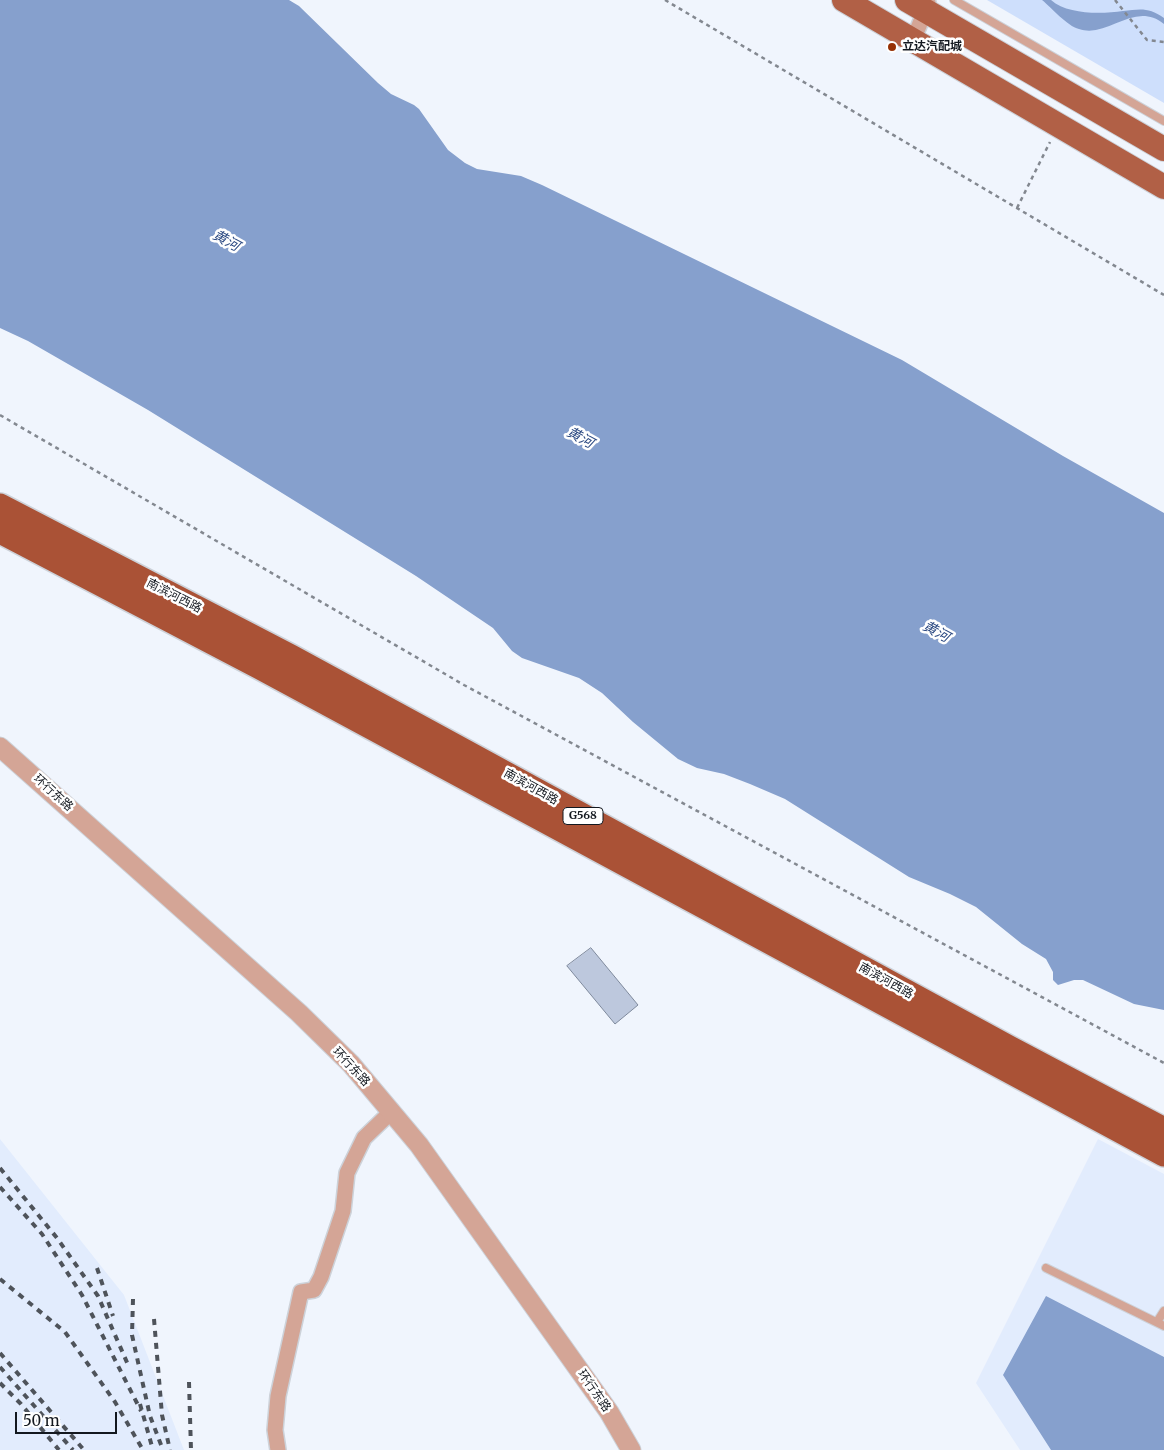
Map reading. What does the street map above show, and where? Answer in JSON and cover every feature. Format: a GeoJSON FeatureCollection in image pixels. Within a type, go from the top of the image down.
{"type":"FeatureCollection","features":[{"type":"Feature","properties":{"kind":"highway","name":"南滨河西路"},"geometry":{"type":"LineString","coordinates":[[0,506],[291,657],[1009,1048],[1164,1130]]}},
{"type":"Feature","properties":{"kind":"highway","name":"南滨河西路"},"geometry":{"type":"LineString","coordinates":[[0,531],[287,682],[1164,1154]]}},
{"type":"Feature","properties":{"kind":"main road"},"geometry":{"type":"LineString","coordinates":[[844,0],[1164,187]]}},
{"type":"Feature","properties":{"kind":"main road"},"geometry":{"type":"LineString","coordinates":[[920,3],[1164,149]]}},
{"type":"Feature","properties":{"kind":"street"},"geometry":{"type":"LineString","coordinates":[[913,41],[920,3]]}},
{"type":"Feature","properties":{"kind":"street","name":"环行东路"},"geometry":{"type":"LineString","coordinates":[[0,747],[299,1013],[351,1064],[419,1145],[609,1412],[631,1450]]}},
{"type":"Feature","properties":{"kind":"street"},"geometry":{"type":"LineString","coordinates":[[278,1450],[275,1430],[278,1396],[301,1292],[314,1290],[320,1277],[342,1212],[347,1173],[364,1138],[392,1111]]}},
{"type":"Feature","properties":{"kind":"lane"},"geometry":{"type":"LineString","coordinates":[[954,0],[1164,121]]}},
{"type":"Feature","properties":{"kind":"lane"},"geometry":{"type":"LineString","coordinates":[[1046,1268],[1161,1324],[1164,1310]]}},
{"type":"Feature","properties":{"kind":"path"},"geometry":{"type":"LineString","coordinates":[[665,0],[1164,295]]}},
{"type":"Feature","properties":{"kind":"path"},"geometry":{"type":"LineString","coordinates":[[1115,0],[1147,40],[1164,42]]}},
{"type":"Feature","properties":{"kind":"path"},"geometry":{"type":"LineString","coordinates":[[1018,208],[1058,126]]}},
{"type":"Feature","properties":{"kind":"path"},"geometry":{"type":"LineString","coordinates":[[0,415],[464,685],[1164,1063]]}},
{"type":"Feature","properties":{"kind":"shaded area"},"geometry":{"type":"Polygon","coordinates":[[[987,0],[1164,0],[1164,103],[987,0]]]}},
{"type":"Feature","properties":{"kind":"shaded area"},"geometry":{"type":"Polygon","coordinates":[[[0,1139],[124,1295],[184,1450],[0,1450],[0,1139]]]}},
{"type":"Feature","properties":{"kind":"shaded area"},"geometry":{"type":"Polygon","coordinates":[[[1098,1139],[1164,1174],[1164,1450],[1020,1450],[976,1383],[1098,1139]]]}},
{"type":"Feature","properties":{"kind":"water","name":"黄河"},"geometry":{"type":"Polygon","coordinates":[[[0,0],[289,0],[299,6],[391,94],[419,109],[448,150],[465,163],[477,169],[521,176],[542,185],[902,360],[1063,456],[1164,513],[1164,1010],[1134,1004],[1083,980],[1074,980],[1058,985],[1053,980],[1053,972],[1046,959],[1022,944],[976,907],[909,877],[785,799],[724,774],[697,768],[678,759],[633,722],[602,693],[579,678],[522,658],[512,651],[493,628],[416,576],[148,410],[28,341],[0,328],[0,0]]]}},
{"type":"Feature","properties":{"kind":"water"},"geometry":{"type":"Polygon","coordinates":[[[1042,0],[1051,0],[1066,8],[1086,12],[1105,13],[1139,9],[1149,10],[1164,18],[1164,24],[1153,18],[1142,16],[1100,29],[1090,31],[1079,29],[1065,21],[1042,0]]]}},
{"type":"Feature","properties":{"kind":"water"},"geometry":{"type":"Polygon","coordinates":[[[1046,1296],[1164,1357],[1164,1450],[1051,1450],[1003,1375],[1046,1296]]]}},
{"type":"Feature","properties":{"kind":"building"},"geometry":{"type":"Polygon","coordinates":[[[591,948],[638,1005],[615,1024],[567,966],[591,948]]]}},
{"type":"Feature","properties":{"kind":"railway"},"geometry":{"type":"LineString","coordinates":[[0,1168],[57,1238],[98,1296],[129,1367]]}},
{"type":"Feature","properties":{"kind":"railway"},"geometry":{"type":"LineString","coordinates":[[0,1187],[42,1234],[82,1295],[141,1411]]}},
{"type":"Feature","properties":{"kind":"railway"},"geometry":{"type":"LineString","coordinates":[[97,1268],[113,1316]]}},
{"type":"Feature","properties":{"kind":"railway"},"geometry":{"type":"LineString","coordinates":[[0,1279],[65,1332],[115,1402],[143,1450]]}},
{"type":"Feature","properties":{"kind":"railway"},"geometry":{"type":"LineString","coordinates":[[133,1299],[132,1335],[150,1416],[163,1450]]}},
{"type":"Feature","properties":{"kind":"railway"},"geometry":{"type":"LineString","coordinates":[[154,1319],[162,1415],[170,1450]]}},
{"type":"Feature","properties":{"kind":"railway"},"geometry":{"type":"LineString","coordinates":[[0,1353],[84,1450]]}},
{"type":"Feature","properties":{"kind":"railway"},"geometry":{"type":"LineString","coordinates":[[0,1367],[73,1450]]}},
{"type":"Feature","properties":{"kind":"railway"},"geometry":{"type":"LineString","coordinates":[[189,1382],[191,1450]]}},
{"type":"Feature","properties":{"kind":"railway"},"geometry":{"type":"LineString","coordinates":[[0,1383],[21,1404],[59,1450]]}},
{"type":"Feature","properties":{"kind":"railway"},"geometry":{"type":"LineString","coordinates":[[140,1404],[153,1450]]}},
{"type":"Feature","properties":{"kind":"place","name":"立达汽配城"},"geometry":{"type":"Point","coordinates":[892,47]}}]}
